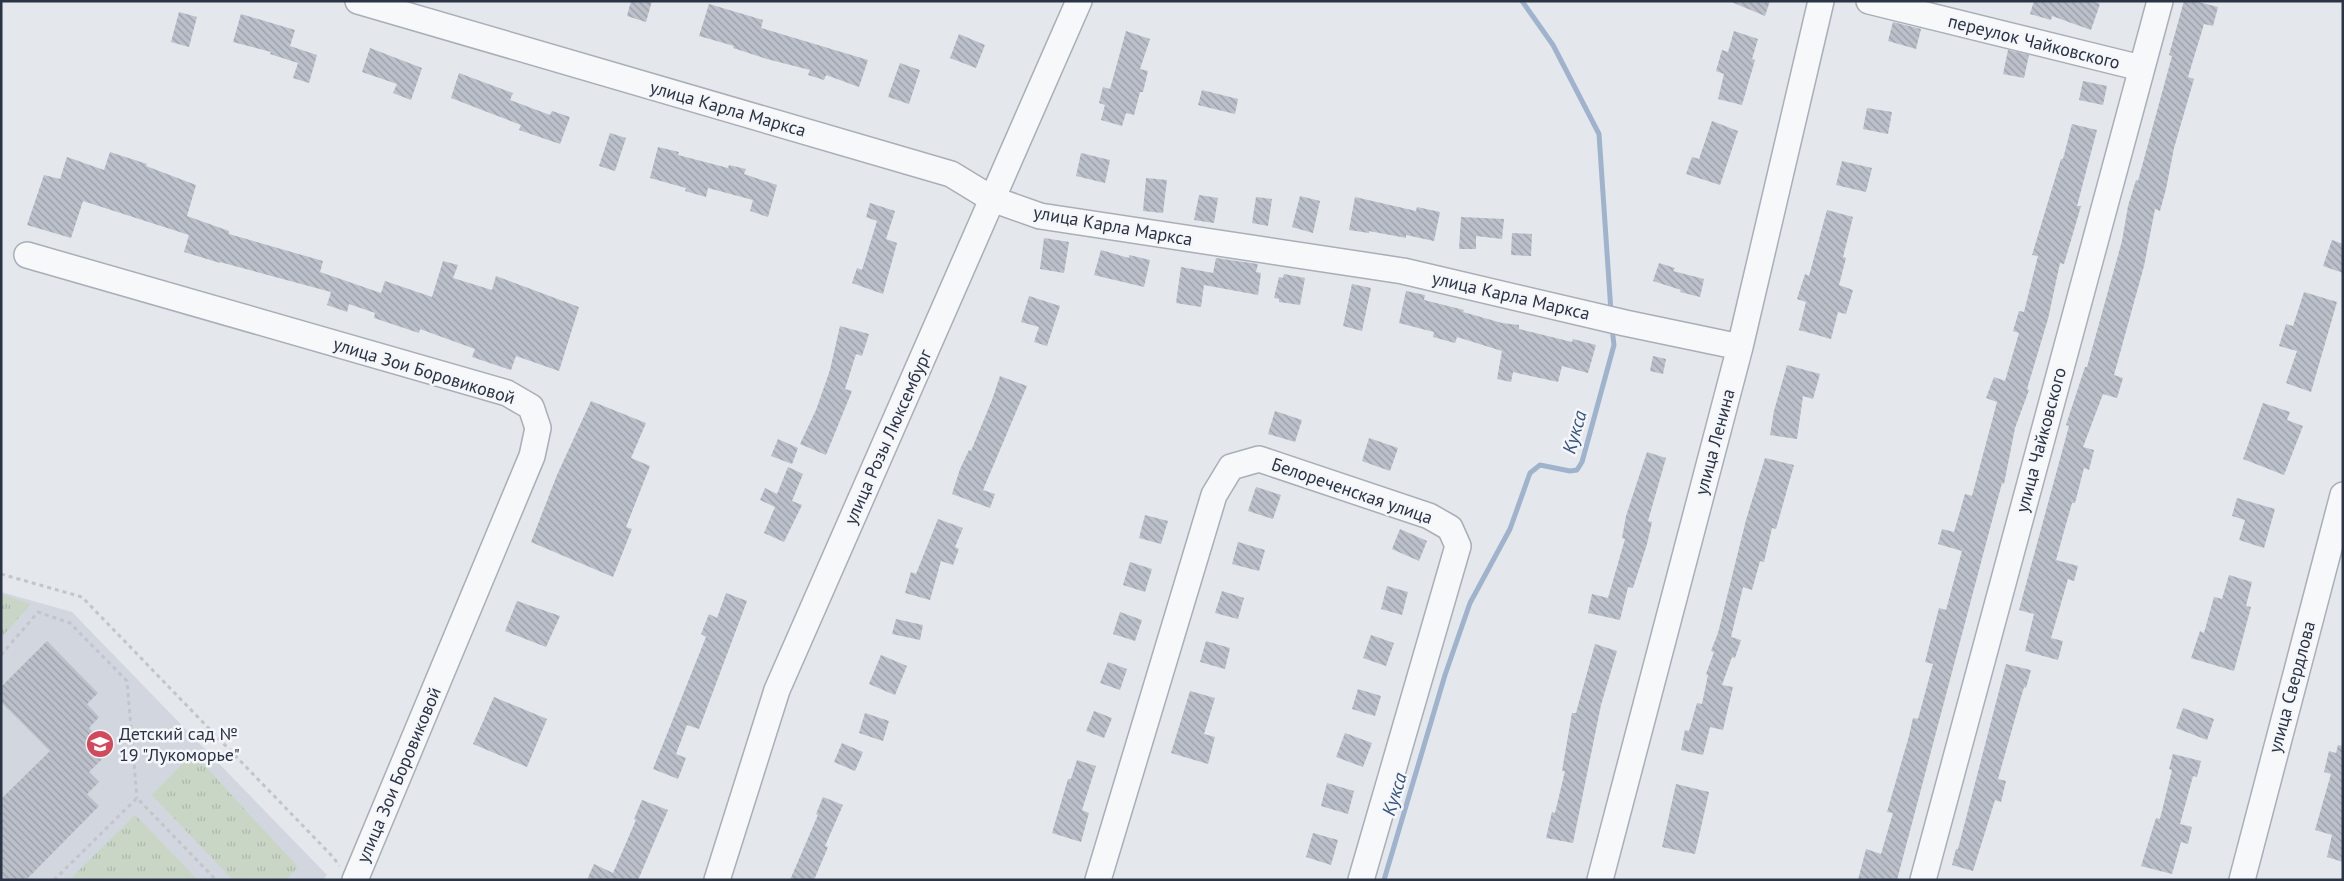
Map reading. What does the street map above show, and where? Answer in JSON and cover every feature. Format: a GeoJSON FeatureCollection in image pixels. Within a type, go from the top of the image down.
{"type":"FeatureCollection","features":[{"type":"Feature","properties":{"kind":"street","name":"улица Карла Маркса"},"geometry":{"type":"LineString","coordinates":[[358,1],[951,174],[992,199],[1040,216],[1402,271],[1625,323],[1740,346]]}},
{"type":"Feature","properties":{"kind":"street","name":"улица Розы Люксембург"},"geometry":{"type":"LineString","coordinates":[[716,880],[777,690],[1079,1]]}},
{"type":"Feature","properties":{"kind":"street","name":"улица Ленина"},"geometry":{"type":"LineString","coordinates":[[1600,880],[1740,346],[1821,1]]}},
{"type":"Feature","properties":{"kind":"street","name":"переулок Чайковского"},"geometry":{"type":"LineString","coordinates":[[1870,1],[2141,68]]}},
{"type":"Feature","properties":{"kind":"street","name":"улица Чайковского"},"geometry":{"type":"LineString","coordinates":[[1923,880],[2160,1]]}},
{"type":"Feature","properties":{"kind":"street","name":"улица Зои Боровиковой"},"geometry":{"type":"LineString","coordinates":[[27,254],[507,393],[531,407],[538,428],[532,456],[349,876]]}},
{"type":"Feature","properties":{"kind":"street","name":"Белореченская улица"},"geometry":{"type":"LineString","coordinates":[[1098,880],[1214,495],[1232,467],[1259,459],[1430,516],[1450,528],[1458,546],[1361,880]]}},
{"type":"Feature","properties":{"kind":"street","name":"улица Свердлова"},"geometry":{"type":"LineString","coordinates":[[2242,880],[2343,495]]}},
{"type":"Feature","properties":{"kind":"path"},"geometry":{"type":"LineString","coordinates":[[1,574],[82,597],[334,858],[349,876]]}},
{"type":"Feature","properties":{"kind":"path"},"geometry":{"type":"LineString","coordinates":[[1,655],[38,612],[70,623],[127,681],[137,798],[216,880]]}},
{"type":"Feature","properties":{"kind":"path"},"geometry":{"type":"LineString","coordinates":[[54,880],[137,798]]}},
{"type":"Feature","properties":{"kind":"shaded area","name":"Детский сад № 19 \"Лукоморье\""},"geometry":{"type":"Polygon","coordinates":[[[1,592],[72,612],[327,875],[323,880],[1,880],[1,592]]]}},
{"type":"Feature","properties":{"kind":"green space"},"geometry":{"type":"Polygon","coordinates":[[[1,594],[31,604],[1,638],[1,594]]]}},
{"type":"Feature","properties":{"kind":"green space"},"geometry":{"type":"Polygon","coordinates":[[[193,753],[298,867],[286,880],[233,880],[152,795],[193,753]]]}},
{"type":"Feature","properties":{"kind":"green space"},"geometry":{"type":"Polygon","coordinates":[[[135,815],[198,880],[69,880],[135,815]]]}},
{"type":"Feature","properties":{"kind":"building"},"geometry":{"type":"Polygon","coordinates":[[[631,1],[652,1],[646,22],[627,16],[631,1]]]}},
{"type":"Feature","properties":{"kind":"building"},"geometry":{"type":"Polygon","coordinates":[[[1729,1],[1770,1],[1765,16],[1729,1]]]}},
{"type":"Feature","properties":{"kind":"building"},"geometry":{"type":"Polygon","coordinates":[[[2034,1],[2091,1],[2100,4],[2091,30],[2052,16],[2051,20],[2030,14],[2034,1]]]}},
{"type":"Feature","properties":{"kind":"building"},"geometry":{"type":"Polygon","coordinates":[[[2184,1],[2195,1],[2218,7],[2213,26],[2204,24],[2188,77],[2194,79],[2174,148],[2160,211],[2155,209],[2144,266],[2114,375],[2123,378],[2117,398],[2103,394],[2083,447],[2094,450],[2089,470],[2084,468],[2075,503],[2072,503],[2056,560],[2078,566],[2074,581],[2068,579],[2051,638],[2063,641],[2058,660],[2025,651],[2034,614],[2019,610],[2069,426],[2066,425],[2085,367],[2087,367],[2122,241],[2128,206],[2136,180],[2138,181],[2172,56],[2169,55],[2184,1]]]}},
{"type":"Feature","properties":{"kind":"building"},"geometry":{"type":"Polygon","coordinates":[[[709,4],[763,20],[761,28],[868,60],[859,87],[826,75],[824,80],[808,75],[810,70],[767,59],[733,48],[734,46],[699,36],[709,4]]]}},
{"type":"Feature","properties":{"kind":"building"},"geometry":{"type":"Polygon","coordinates":[[[179,12],[197,17],[189,47],[171,42],[179,12]]]}},
{"type":"Feature","properties":{"kind":"building"},"geometry":{"type":"Polygon","coordinates":[[[241,14],[295,30],[290,46],[317,55],[309,83],[293,78],[298,63],[270,54],[271,52],[233,42],[241,14]]]}},
{"type":"Feature","properties":{"kind":"building"},"geometry":{"type":"Polygon","coordinates":[[[1893,22],[1921,29],[1916,49],[1888,41],[1893,22]]]}},
{"type":"Feature","properties":{"kind":"building"},"geometry":{"type":"Polygon","coordinates":[[[1126,31],[1150,39],[1140,69],[1148,71],[1143,92],[1140,92],[1134,115],[1126,113],[1122,126],[1101,120],[1105,105],[1099,103],[1103,87],[1110,89],[1126,31]]]}},
{"type":"Feature","properties":{"kind":"building"},"geometry":{"type":"Polygon","coordinates":[[[1734,31],[1758,39],[1752,59],[1755,60],[1742,105],[1718,99],[1724,74],[1716,71],[1722,50],[1728,52],[1734,31]]]}},
{"type":"Feature","properties":{"kind":"building"},"geometry":{"type":"Polygon","coordinates":[[[959,34],[985,45],[976,68],[950,58],[959,34]]]}},
{"type":"Feature","properties":{"kind":"building"},"geometry":{"type":"Polygon","coordinates":[[[370,48],[422,68],[411,100],[393,93],[397,84],[362,72],[370,48]]]}},
{"type":"Feature","properties":{"kind":"building"},"geometry":{"type":"Polygon","coordinates":[[[2008,50],[2029,55],[2024,78],[2003,74],[2008,50]]]}},
{"type":"Feature","properties":{"kind":"building"},"geometry":{"type":"Polygon","coordinates":[[[900,63],[920,70],[909,104],[888,97],[900,63]]]}},
{"type":"Feature","properties":{"kind":"building"},"geometry":{"type":"Polygon","coordinates":[[[459,73],[513,93],[510,100],[550,115],[552,111],[570,117],[560,144],[519,130],[521,125],[451,98],[459,73]]]}},
{"type":"Feature","properties":{"kind":"building"},"geometry":{"type":"Polygon","coordinates":[[[2083,81],[2107,86],[2103,105],[2079,100],[2083,81]]]}},
{"type":"Feature","properties":{"kind":"building"},"geometry":{"type":"Polygon","coordinates":[[[1202,90],[1238,99],[1235,114],[1198,105],[1202,90]]]}},
{"type":"Feature","properties":{"kind":"building"},"geometry":{"type":"Polygon","coordinates":[[[1867,108],[1892,112],[1888,134],[1863,129],[1867,108]]]}},
{"type":"Feature","properties":{"kind":"building"},"geometry":{"type":"Polygon","coordinates":[[[1712,121],[1738,131],[1720,185],[1686,174],[1692,157],[1699,159],[1712,121]]]}},
{"type":"Feature","properties":{"kind":"building"},"geometry":{"type":"Polygon","coordinates":[[[2072,124],[2097,130],[2077,206],[2081,206],[2064,264],[2060,263],[2048,319],[2027,389],[2029,390],[2015,428],[2004,484],[2002,483],[1897,880],[1858,880],[1866,849],[1881,854],[1893,813],[1887,812],[1913,718],[1918,719],[1933,664],[1925,662],[1939,608],[1946,610],[1962,551],[1938,544],[1942,529],[1954,532],[1965,494],[1972,496],[1997,402],[1986,398],[1994,377],[2005,381],[2019,333],[2013,331],[2019,311],[2024,312],[2038,256],[2032,255],[2061,159],[2063,159],[2072,124]]]}},
{"type":"Feature","properties":{"kind":"building"},"geometry":{"type":"Polygon","coordinates":[[[610,133],[626,138],[615,171],[599,166],[610,133]]]}},
{"type":"Feature","properties":{"kind":"building"},"geometry":{"type":"Polygon","coordinates":[[[658,147],[679,152],[678,155],[728,168],[729,165],[746,169],[744,174],[777,185],[768,217],[750,211],[753,200],[708,188],[706,197],[685,191],[686,188],[650,178],[658,147]]]}},
{"type":"Feature","properties":{"kind":"building"},"geometry":{"type":"Polygon","coordinates":[[[110,152],[147,164],[146,166],[196,185],[187,216],[229,231],[229,234],[323,261],[320,272],[381,293],[385,281],[432,297],[443,261],[458,265],[453,278],[492,290],[496,276],[579,307],[559,371],[516,356],[511,370],[472,357],[475,349],[420,329],[419,333],[374,318],[375,313],[349,304],[347,312],[327,305],[331,292],[184,252],[189,235],[83,201],[71,238],[27,225],[44,175],[60,179],[67,157],[104,170],[110,152]]]}},
{"type":"Feature","properties":{"kind":"building"},"geometry":{"type":"Polygon","coordinates":[[[1081,153],[1110,160],[1105,183],[1076,176],[1081,153]]]}},
{"type":"Feature","properties":{"kind":"building"},"geometry":{"type":"Polygon","coordinates":[[[1842,161],[1872,168],[1866,192],[1836,185],[1842,161]]]}},
{"type":"Feature","properties":{"kind":"building"},"geometry":{"type":"Polygon","coordinates":[[[1146,178],[1167,180],[1163,213],[1143,211],[1146,178]]]}},
{"type":"Feature","properties":{"kind":"building"},"geometry":{"type":"Polygon","coordinates":[[[1199,195],[1218,198],[1214,223],[1194,220],[1199,195]]]}},
{"type":"Feature","properties":{"kind":"building"},"geometry":{"type":"Polygon","coordinates":[[[1300,196],[1320,201],[1313,233],[1292,227],[1300,196]]]}},
{"type":"Feature","properties":{"kind":"building"},"geometry":{"type":"Polygon","coordinates":[[[1256,197],[1272,199],[1268,226],[1252,223],[1256,197]]]}},
{"type":"Feature","properties":{"kind":"building"},"geometry":{"type":"Polygon","coordinates":[[[1355,197],[1416,211],[1417,207],[1440,212],[1434,241],[1406,235],[1406,238],[1369,231],[1369,233],[1349,230],[1355,197]]]}},
{"type":"Feature","properties":{"kind":"building"},"geometry":{"type":"Polygon","coordinates":[[[870,203],[895,211],[886,239],[897,243],[883,294],[852,283],[857,268],[862,270],[877,221],[866,217],[870,203]]]}},
{"type":"Feature","properties":{"kind":"building"},"geometry":{"type":"Polygon","coordinates":[[[1827,210],[1853,217],[1843,257],[1846,258],[1839,285],[1853,290],[1846,314],[1838,312],[1831,339],[1799,330],[1806,302],[1797,299],[1805,274],[1809,276],[1827,210]]]}},
{"type":"Feature","properties":{"kind":"building"},"geometry":{"type":"Polygon","coordinates":[[[1461,217],[1504,219],[1502,239],[1476,236],[1476,249],[1459,249],[1461,217]]]}},
{"type":"Feature","properties":{"kind":"building"},"geometry":{"type":"Polygon","coordinates":[[[1512,233],[1532,234],[1531,256],[1511,255],[1512,233]]]}},
{"type":"Feature","properties":{"kind":"building"},"geometry":{"type":"Polygon","coordinates":[[[1044,238],[1069,242],[1064,273],[1040,269],[1044,238]]]}},
{"type":"Feature","properties":{"kind":"building"},"geometry":{"type":"Polygon","coordinates":[[[2332,240],[2343,244],[2343,273],[2323,266],[2332,240]]]}},
{"type":"Feature","properties":{"kind":"building"},"geometry":{"type":"Polygon","coordinates":[[[1101,250],[1129,258],[1129,255],[1150,260],[1144,287],[1094,275],[1101,250]]]}},
{"type":"Feature","properties":{"kind":"building"},"geometry":{"type":"Polygon","coordinates":[[[1216,258],[1258,264],[1256,272],[1261,273],[1258,295],[1204,285],[1201,307],[1176,303],[1181,267],[1213,273],[1216,258]]]}},
{"type":"Feature","properties":{"kind":"building"},"geometry":{"type":"Polygon","coordinates":[[[1659,263],[1675,268],[1673,271],[1704,279],[1700,297],[1680,292],[1681,290],[1653,281],[1659,263]]]}},
{"type":"Feature","properties":{"kind":"building"},"geometry":{"type":"Polygon","coordinates":[[[1284,274],[1305,278],[1300,305],[1279,302],[1279,299],[1274,298],[1279,277],[1283,278],[1284,274]]]}},
{"type":"Feature","properties":{"kind":"building"},"geometry":{"type":"Polygon","coordinates":[[[1352,284],[1371,288],[1362,331],[1343,326],[1352,284]]]}},
{"type":"Feature","properties":{"kind":"building"},"geometry":{"type":"Polygon","coordinates":[[[1406,291],[1425,295],[1424,300],[1464,310],[1463,312],[1502,323],[1519,325],[1519,329],[1572,342],[1573,339],[1596,345],[1588,373],[1562,366],[1558,382],[1513,372],[1511,382],[1497,379],[1502,351],[1457,337],[1455,343],[1433,337],[1434,332],[1399,323],[1406,291]]]}},
{"type":"Feature","properties":{"kind":"building"},"geometry":{"type":"Polygon","coordinates":[[[2304,292],[2337,302],[2311,392],[2286,383],[2297,351],[2279,346],[2286,324],[2293,326],[2304,292]]]}},
{"type":"Feature","properties":{"kind":"building"},"geometry":{"type":"Polygon","coordinates":[[[1029,296],[1060,306],[1047,346],[1034,342],[1039,327],[1021,322],[1029,296]]]}},
{"type":"Feature","properties":{"kind":"building"},"geometry":{"type":"Polygon","coordinates":[[[840,326],[869,334],[862,356],[856,354],[845,389],[852,391],[826,455],[800,444],[816,410],[830,370],[840,326]]]}},
{"type":"Feature","properties":{"kind":"building"},"geometry":{"type":"Polygon","coordinates":[[[1653,356],[1666,359],[1663,374],[1650,371],[1653,356]]]}},
{"type":"Feature","properties":{"kind":"building"},"geometry":{"type":"Polygon","coordinates":[[[1787,365],[1820,374],[1813,399],[1803,396],[1797,439],[1770,435],[1774,411],[1787,365]]]}},
{"type":"Feature","properties":{"kind":"building"},"geometry":{"type":"Polygon","coordinates":[[[1000,376],[1027,386],[983,490],[995,494],[990,508],[952,494],[960,469],[969,450],[971,451],[1000,376]]]}},
{"type":"Feature","properties":{"kind":"building"},"geometry":{"type":"Polygon","coordinates":[[[591,401],[646,423],[631,458],[650,466],[626,527],[632,529],[613,577],[531,542],[557,475],[591,401]]]}},
{"type":"Feature","properties":{"kind":"building"},"geometry":{"type":"Polygon","coordinates":[[[2263,403],[2290,412],[2287,420],[2303,426],[2284,475],[2243,459],[2263,403]]]}},
{"type":"Feature","properties":{"kind":"building"},"geometry":{"type":"Polygon","coordinates":[[[1275,411],[1302,420],[1295,442],[1268,434],[1275,411]]]}},
{"type":"Feature","properties":{"kind":"building"},"geometry":{"type":"Polygon","coordinates":[[[1369,438],[1398,448],[1390,471],[1362,461],[1369,438]]]}},
{"type":"Feature","properties":{"kind":"building"},"geometry":{"type":"Polygon","coordinates":[[[778,439],[798,448],[792,464],[771,456],[778,439]]]}},
{"type":"Feature","properties":{"kind":"building"},"geometry":{"type":"Polygon","coordinates":[[[1647,452],[1666,458],[1648,521],[1652,522],[1647,544],[1633,588],[1628,587],[1620,620],[1588,613],[1592,594],[1608,598],[1625,539],[1622,538],[1626,516],[1647,452]]]}},
{"type":"Feature","properties":{"kind":"building"},"geometry":{"type":"Polygon","coordinates":[[[1765,458],[1794,465],[1776,529],[1772,528],[1764,562],[1760,561],[1752,590],[1743,587],[1731,637],[1741,640],[1735,658],[1732,657],[1722,685],[1733,687],[1723,730],[1710,727],[1703,755],[1681,750],[1685,730],[1689,731],[1697,703],[1702,704],[1708,675],[1706,674],[1714,652],[1711,651],[1718,633],[1746,520],[1765,458]]]}},
{"type":"Feature","properties":{"kind":"building"},"geometry":{"type":"Polygon","coordinates":[[[788,467],[803,474],[792,501],[802,505],[784,542],[764,533],[775,507],[760,500],[765,488],[777,494],[788,467]]]}},
{"type":"Feature","properties":{"kind":"building"},"geometry":{"type":"Polygon","coordinates":[[[1256,487],[1281,495],[1273,519],[1248,511],[1256,487]]]}},
{"type":"Feature","properties":{"kind":"building"},"geometry":{"type":"Polygon","coordinates":[[[2237,498],[2275,509],[2264,548],[2239,540],[2245,520],[2232,516],[2237,498]]]}},
{"type":"Feature","properties":{"kind":"building"},"geometry":{"type":"Polygon","coordinates":[[[1145,515],[1168,521],[1161,544],[1139,538],[1145,515]]]}},
{"type":"Feature","properties":{"kind":"building"},"geometry":{"type":"Polygon","coordinates":[[[938,519],[963,528],[955,547],[959,549],[953,565],[941,561],[930,600],[905,593],[911,572],[916,574],[938,519]]]}},
{"type":"Feature","properties":{"kind":"building"},"geometry":{"type":"Polygon","coordinates":[[[1400,529],[1427,541],[1419,561],[1392,549],[1400,529]]]}},
{"type":"Feature","properties":{"kind":"building"},"geometry":{"type":"Polygon","coordinates":[[[1238,542],[1265,550],[1259,571],[1232,564],[1238,542]]]}},
{"type":"Feature","properties":{"kind":"building"},"geometry":{"type":"Polygon","coordinates":[[[1130,562],[1152,569],[1145,592],[1123,585],[1130,562]]]}},
{"type":"Feature","properties":{"kind":"building"},"geometry":{"type":"Polygon","coordinates":[[[2229,575],[2252,582],[2246,606],[2251,607],[2234,671],[2191,658],[2200,631],[2204,633],[2214,597],[2222,599],[2229,575]]]}},
{"type":"Feature","properties":{"kind":"building"},"geometry":{"type":"Polygon","coordinates":[[[1387,586],[1408,592],[1402,615],[1381,609],[1387,586]]]}},
{"type":"Feature","properties":{"kind":"building"},"geometry":{"type":"Polygon","coordinates":[[[1222,591],[1244,598],[1238,619],[1215,613],[1222,591]]]}},
{"type":"Feature","properties":{"kind":"building"},"geometry":{"type":"Polygon","coordinates":[[[726,593],[747,601],[699,729],[687,725],[676,754],[686,758],[678,779],[653,769],[706,637],[701,634],[709,614],[717,618],[726,593]]]}},
{"type":"Feature","properties":{"kind":"building"},"geometry":{"type":"Polygon","coordinates":[[[517,601],[560,616],[546,647],[505,631],[517,601]]]}},
{"type":"Feature","properties":{"kind":"building"},"geometry":{"type":"Polygon","coordinates":[[[1120,612],[1142,620],[1135,641],[1113,634],[1120,612]]]}},
{"type":"Feature","properties":{"kind":"building"},"geometry":{"type":"Polygon","coordinates":[[[896,619],[923,625],[920,640],[892,634],[896,619]]]}},
{"type":"Feature","properties":{"kind":"building"},"geometry":{"type":"Polygon","coordinates":[[[1371,635],[1394,643],[1386,666],[1363,658],[1371,635]]]}},
{"type":"Feature","properties":{"kind":"building"},"geometry":{"type":"Polygon","coordinates":[[[47,641],[98,693],[87,704],[99,717],[89,728],[111,750],[89,772],[99,782],[87,794],[99,806],[26,880],[1,880],[1,799],[50,751],[1,702],[1,687],[47,641]]]}},
{"type":"Feature","properties":{"kind":"building"},"geometry":{"type":"Polygon","coordinates":[[[1206,641],[1230,648],[1225,669],[1200,662],[1206,641]]]}},
{"type":"Feature","properties":{"kind":"building"},"geometry":{"type":"Polygon","coordinates":[[[1595,644],[1617,651],[1601,705],[1573,843],[1546,838],[1552,812],[1555,813],[1565,771],[1562,771],[1572,713],[1576,713],[1595,644]]]}},
{"type":"Feature","properties":{"kind":"building"},"geometry":{"type":"Polygon","coordinates":[[[881,655],[907,666],[895,695],[869,684],[881,655]]]}},
{"type":"Feature","properties":{"kind":"building"},"geometry":{"type":"Polygon","coordinates":[[[1108,662],[1127,669],[1120,690],[1100,683],[1108,662]]]}},
{"type":"Feature","properties":{"kind":"building"},"geometry":{"type":"Polygon","coordinates":[[[2006,664],[2031,670],[2026,688],[2024,687],[1998,779],[2006,781],[2001,802],[1995,800],[1973,871],[1952,865],[1956,849],[1958,849],[2006,664]]]}},
{"type":"Feature","properties":{"kind":"building"},"geometry":{"type":"Polygon","coordinates":[[[1358,689],[1381,696],[1375,716],[1352,709],[1358,689]]]}},
{"type":"Feature","properties":{"kind":"building"},"geometry":{"type":"Polygon","coordinates":[[[1190,691],[1215,698],[1204,734],[1215,737],[1208,764],[1171,753],[1190,691]]]}},
{"type":"Feature","properties":{"kind":"building"},"geometry":{"type":"Polygon","coordinates":[[[494,697],[547,719],[527,767],[473,744],[494,697]]]}},
{"type":"Feature","properties":{"kind":"building"},"geometry":{"type":"Polygon","coordinates":[[[2183,708],[2214,719],[2207,740],[2176,728],[2183,708]]]}},
{"type":"Feature","properties":{"kind":"building"},"geometry":{"type":"Polygon","coordinates":[[[1094,711],[1112,718],[1104,738],[1086,731],[1094,711]]]}},
{"type":"Feature","properties":{"kind":"building"},"geometry":{"type":"Polygon","coordinates":[[[865,713],[889,721],[883,741],[859,733],[865,713]]]}},
{"type":"Feature","properties":{"kind":"building"},"geometry":{"type":"Polygon","coordinates":[[[1345,733],[1372,743],[1363,767],[1336,757],[1345,733]]]}},
{"type":"Feature","properties":{"kind":"building"},"geometry":{"type":"Polygon","coordinates":[[[842,743],[863,752],[855,771],[834,762],[842,743]]]}},
{"type":"Feature","properties":{"kind":"building"},"geometry":{"type":"Polygon","coordinates":[[[2338,745],[2343,746],[2343,862],[2327,857],[2332,835],[2315,830],[2331,774],[2324,772],[2329,751],[2336,753],[2338,745]]]}},
{"type":"Feature","properties":{"kind":"building"},"geometry":{"type":"Polygon","coordinates":[[[2173,754],[2201,761],[2197,777],[2193,776],[2180,824],[2192,827],[2188,844],[2181,842],[2172,874],[2141,866],[2156,818],[2160,819],[2172,770],[2169,769],[2173,754]]]}},
{"type":"Feature","properties":{"kind":"building"},"geometry":{"type":"Polygon","coordinates":[[[1077,760],[1096,766],[1082,810],[1089,813],[1081,842],[1052,833],[1068,779],[1071,779],[1077,760]]]}},
{"type":"Feature","properties":{"kind":"building"},"geometry":{"type":"Polygon","coordinates":[[[1327,783],[1354,791],[1348,814],[1321,806],[1327,783]]]}},
{"type":"Feature","properties":{"kind":"building"},"geometry":{"type":"Polygon","coordinates":[[[1676,784],[1709,792],[1695,854],[1662,847],[1676,784]]]}},
{"type":"Feature","properties":{"kind":"building"},"geometry":{"type":"Polygon","coordinates":[[[823,797],[843,805],[825,846],[828,847],[814,880],[790,880],[818,815],[816,814],[823,797]]]}},
{"type":"Feature","properties":{"kind":"building"},"geometry":{"type":"Polygon","coordinates":[[[642,800],[668,810],[638,880],[587,880],[594,864],[613,873],[636,820],[634,819],[642,800]]]}},
{"type":"Feature","properties":{"kind":"building"},"geometry":{"type":"Polygon","coordinates":[[[1313,833],[1338,840],[1331,865],[1306,857],[1313,833]]]}},
{"type":"Feature","properties":{"kind":"waterway","name":"Кукса"},"geometry":{"type":"LineString","coordinates":[[1522,1],[1553,45],[1599,134],[1611,312]]}},
{"type":"Feature","properties":{"kind":"waterway","name":"Кукса"},"geometry":{"type":"LineString","coordinates":[[1384,880],[1445,675],[1470,603],[1510,529],[1530,473],[1540,465],[1570,471],[1577,470],[1582,462],[1614,345],[1612,328]]}},
{"type":"Feature","properties":{"kind":"place","name":"Детский сад № 19 \"Лукоморье\""},"geometry":{"type":"Point","coordinates":[100,744]}}]}
